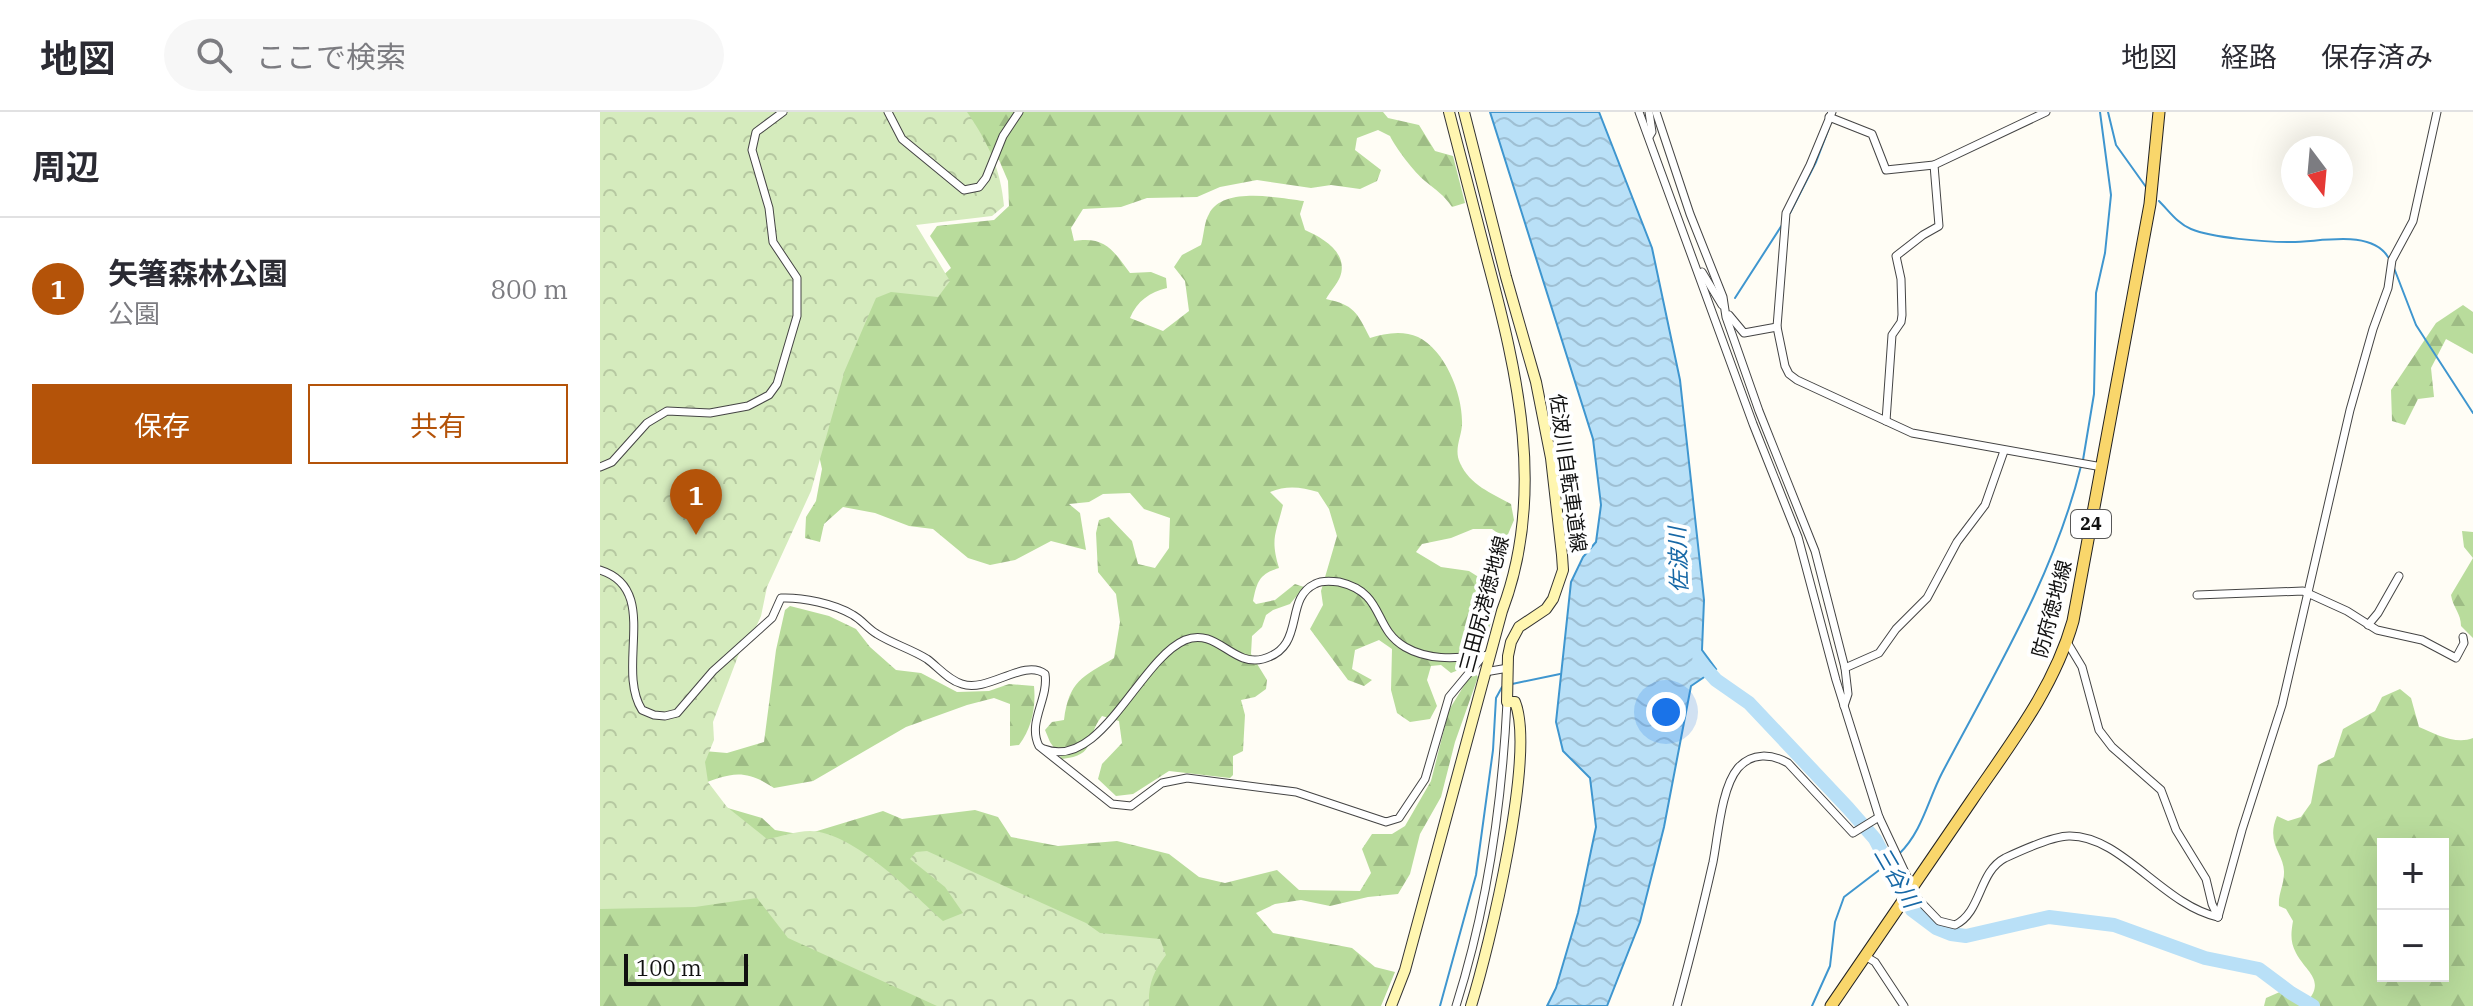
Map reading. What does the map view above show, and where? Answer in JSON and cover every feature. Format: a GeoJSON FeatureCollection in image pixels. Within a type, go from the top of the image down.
{"type":"FeatureCollection","features":[{"type":"Feature","properties":{"kind":"main road","name":"三田尻港徳地線"},"geometry":{"type":"LineString","coordinates":[[1391,1006],[1405,970],[1485,672],[1486,655],[1517,559],[1523,521],[1524,449],[1513,359],[1449,112]]}},
{"type":"Feature","properties":{"kind":"main road","name":"佐波川自転車道線"},"geometry":{"type":"LineString","coordinates":[[1464,112],[1536,382],[1555,486],[1563,570],[1553,599],[1546,609],[1515,632],[1508,656],[1507,699],[1515,702],[1518,709],[1521,742],[1492,925],[1471,1006]]}},
{"type":"Feature","properties":{"kind":"main road","name":"防府徳地線"},"geometry":{"type":"LineString","coordinates":[[1831,1006],[2049,684],[2067,642],[2150,204],[2159,112]]}},
{"type":"Feature","properties":{"kind":"street"},"geometry":{"type":"LineString","coordinates":[[600,467],[612,462],[647,423],[667,411],[710,413],[748,406],[769,395],[777,384],[797,316],[797,278],[773,242],[769,208],[752,150],[756,132],[783,112]]}},
{"type":"Feature","properties":{"kind":"street"},"geometry":{"type":"LineString","coordinates":[[888,112],[902,139],[964,190],[979,187],[986,178],[1003,136],[1019,112]]}},
{"type":"Feature","properties":{"kind":"street"},"geometry":{"type":"LineString","coordinates":[[1639,112],[1753,424],[1798,537],[1844,706],[1879,817],[1911,891],[1939,921],[1955,925],[1969,914],[1996,863],[2071,835],[2122,855],[2176,899],[2218,917]]}},
{"type":"Feature","properties":{"kind":"street"},"geometry":{"type":"LineString","coordinates":[[1649,112],[1652,132],[1649,137]]}},
{"type":"Feature","properties":{"kind":"street"},"geometry":{"type":"LineString","coordinates":[[1656,112],[1685,200],[1723,297],[1759,411],[1815,551],[1845,668],[1848,694],[1844,706]]}},
{"type":"Feature","properties":{"kind":"street"},"geometry":{"type":"LineString","coordinates":[[2046,112],[1934,165],[1886,170],[1872,134],[1832,117],[1786,213],[1777,327],[1789,374],[1912,433],[2102,467]]}},
{"type":"Feature","properties":{"kind":"street"},"geometry":{"type":"LineString","coordinates":[[2218,917],[2236,849],[2282,705],[2350,410],[2388,288],[2392,260],[2413,221],[2435,113]]}},
{"type":"Feature","properties":{"kind":"street"},"geometry":{"type":"LineString","coordinates":[[1886,421],[1892,335],[1902,315],[1901,279],[1896,256],[1939,226],[1934,165]]}},
{"type":"Feature","properties":{"kind":"street"},"geometry":{"type":"LineString","coordinates":[[1475,211],[1490,207]]}},
{"type":"Feature","properties":{"kind":"street"},"geometry":{"type":"LineString","coordinates":[[1699,272],[1703,272],[1725,310],[1744,333],[1777,327]]}},
{"type":"Feature","properties":{"kind":"street"},"geometry":{"type":"LineString","coordinates":[[1845,668],[1883,649],[1896,629],[1927,598],[1957,542],[1985,505],[2004,451]]}},
{"type":"Feature","properties":{"kind":"street"},"geometry":{"type":"LineString","coordinates":[[600,570],[621,580],[632,599],[633,688],[642,710],[665,716],[677,713],[713,671],[767,624],[778,602],[787,597],[853,615],[876,634],[915,652],[964,685],[975,686],[1029,670],[1040,670],[1045,674],[1046,682],[1034,735],[1039,746],[1112,804],[1122,806],[1141,801],[1162,783],[1187,778],[1296,792],[1386,822],[1393,821],[1399,818],[1425,779],[1449,697],[1486,655]]}},
{"type":"Feature","properties":{"kind":"street"},"geometry":{"type":"LineString","coordinates":[[2368,625],[2399,576]]}},
{"type":"Feature","properties":{"kind":"street"},"geometry":{"type":"LineString","coordinates":[[1039,746],[1055,753],[1078,748],[1103,728],[1154,665],[1184,641],[1199,636],[1212,638],[1242,658],[1258,660],[1274,656],[1289,641],[1299,601],[1315,583],[1332,581],[1363,592],[1376,605],[1390,635],[1405,647],[1445,659],[1486,655]]}},
{"type":"Feature","properties":{"kind":"street"},"geometry":{"type":"LineString","coordinates":[[2197,595],[2303,591],[2347,611],[2377,630],[2422,640],[2456,658],[2464,643],[2463,637]]}},
{"type":"Feature","properties":{"kind":"street"},"geometry":{"type":"LineString","coordinates":[[2067,642],[2082,667],[2099,730],[2112,747],[2161,790],[2176,830],[2206,879],[2218,917]]}},
{"type":"Feature","properties":{"kind":"street"},"geometry":{"type":"LineString","coordinates":[[1485,672],[1508,672]]}},
{"type":"Feature","properties":{"kind":"street"},"geometry":{"type":"LineString","coordinates":[[1456,1006],[1478,928],[1490,862],[1504,768],[1507,699]]}},
{"type":"Feature","properties":{"kind":"street"},"geometry":{"type":"LineString","coordinates":[[1677,1006],[1693,950],[1722,813],[1734,774],[1740,765],[1751,758],[1777,756],[1800,774],[1853,833],[1879,817]]}},
{"type":"Feature","properties":{"kind":"street"},"geometry":{"type":"LineString","coordinates":[[1865,956],[1875,962],[1904,1006]]}},
{"type":"Feature","properties":{"kind":"green space"},"geometry":{"type":"Polygon","coordinates":[[[600,112],[967,112],[974,123],[997,168],[1004,206],[992,216],[916,225],[950,281],[938,297],[891,292],[876,298],[845,370],[811,491],[767,587],[761,616],[743,643],[713,722],[714,740],[705,762],[708,782],[727,807],[767,839],[810,831],[845,842],[899,880],[943,921],[963,913],[945,887],[910,859],[916,852],[927,851],[1086,923],[1100,933],[1160,939],[1166,955],[1152,979],[1149,1006],[937,1006],[788,938],[757,898],[695,907],[600,909],[600,112]]]}},
{"type":"Feature","properties":{"kind":"green space"},"geometry":{"type":"Polygon","coordinates":[[[922,112],[1383,112],[1388,118],[1419,125],[1435,151],[1453,156],[1465,203],[1452,207],[1416,172],[1390,136],[1378,130],[1357,138],[1355,150],[1381,170],[1377,181],[1360,189],[1331,185],[1311,188],[1257,180],[1220,187],[1197,197],[1147,198],[1121,207],[1083,209],[1071,228],[1074,241],[1093,241],[1107,246],[1130,273],[1151,272],[1166,278],[1167,288],[1145,298],[1130,318],[1163,331],[1189,311],[1185,281],[1174,267],[1182,255],[1201,245],[1207,217],[1216,205],[1226,200],[1252,196],[1304,201],[1300,214],[1305,230],[1333,248],[1341,261],[1340,277],[1326,299],[1354,311],[1370,338],[1394,333],[1412,335],[1428,343],[1444,362],[1461,410],[1460,463],[1475,483],[1511,504],[1514,520],[1506,539],[1492,529],[1473,529],[1451,538],[1422,544],[1416,552],[1441,567],[1469,571],[1496,588],[1490,625],[1471,659],[1451,673],[1441,665],[1431,666],[1427,680],[1437,706],[1430,719],[1410,722],[1397,713],[1391,690],[1392,649],[1379,640],[1355,650],[1352,669],[1372,680],[1364,686],[1348,680],[1310,629],[1323,605],[1321,591],[1337,536],[1329,509],[1318,492],[1282,488],[1270,492],[1283,505],[1274,543],[1279,568],[1260,580],[1253,601],[1256,604],[1275,600],[1295,584],[1304,587],[1290,604],[1266,615],[1262,627],[1252,636],[1251,654],[1267,680],[1266,689],[1255,697],[1241,700],[1245,715],[1243,751],[1233,756],[1233,775],[1230,778],[1169,771],[1133,794],[1116,796],[1098,779],[1102,764],[1122,743],[1119,721],[1102,716],[1086,750],[1062,759],[1045,730],[1052,722],[1064,720],[1069,697],[1079,682],[1114,658],[1120,622],[1116,594],[1098,572],[1096,533],[1099,520],[1109,517],[1132,541],[1138,564],[1155,568],[1169,548],[1170,518],[1144,509],[1130,493],[1103,494],[1089,502],[1069,504],[1080,513],[1086,550],[1051,541],[1015,560],[990,565],[968,558],[933,529],[909,526],[875,513],[843,507],[824,524],[820,542],[805,538],[806,517],[816,501],[822,469],[817,446],[842,284],[936,282],[951,268],[930,236],[937,226],[994,220],[1009,206],[1008,181],[999,160],[978,157],[922,112]]]}},
{"type":"Feature","properties":{"kind":"green space"},"geometry":{"type":"Polygon","coordinates":[[[2463,305],[2473,312],[2473,354],[2446,339],[2431,368],[2434,397],[2418,399],[2405,425],[2392,421],[2391,390],[2436,323],[2463,305]]]}},
{"type":"Feature","properties":{"kind":"green space"},"geometry":{"type":"Polygon","coordinates":[[[2462,531],[2473,532],[2473,558],[2464,547],[2462,531]]]}},
{"type":"Feature","properties":{"kind":"green space"},"geometry":{"type":"Polygon","coordinates":[[[2473,558],[2473,638],[2461,626],[2451,595],[2473,558]]]}},
{"type":"Feature","properties":{"kind":"green space"},"geometry":{"type":"Polygon","coordinates":[[[790,606],[829,616],[856,629],[870,647],[896,670],[921,673],[957,692],[989,691],[1009,684],[1034,686],[1034,709],[1027,732],[1019,745],[1010,746],[1010,704],[994,698],[906,727],[813,781],[774,788],[753,777],[736,775],[696,786],[707,802],[762,818],[775,830],[804,835],[883,811],[902,819],[975,810],[998,817],[1011,837],[1058,846],[1117,841],[1169,854],[1199,877],[1225,883],[1277,870],[1299,890],[1360,891],[1371,873],[1362,849],[1372,834],[1392,834],[1405,826],[1431,781],[1449,710],[1473,671],[1478,677],[1455,742],[1441,797],[1420,834],[1410,874],[1398,894],[1330,906],[1301,900],[1275,904],[1256,913],[1273,933],[1352,948],[1375,967],[1395,972],[1381,1006],[600,1006],[600,698],[704,751],[727,753],[764,742],[776,650],[785,610],[790,606]]]}},
{"type":"Feature","properties":{"kind":"green space"},"geometry":{"type":"Polygon","coordinates":[[[2400,689],[2411,698],[2419,727],[2453,739],[2473,738],[2473,1006],[2264,1006],[2266,998],[2282,991],[2307,1002],[2315,988],[2312,976],[2293,945],[2293,921],[2286,909],[2279,906],[2284,873],[2273,834],[2277,816],[2288,821],[2301,817],[2311,803],[2318,765],[2334,757],[2343,729],[2375,711],[2382,697],[2400,689]]]}},
{"type":"Feature","properties":{"kind":"water","name":"佐波川"},"geometry":{"type":"Polygon","coordinates":[[[1490,112],[1599,112],[1652,248],[1680,380],[1704,600],[1702,650],[1716,669],[1691,686],[1664,827],[1640,922],[1607,1006],[1547,1006],[1556,988],[1578,913],[1596,827],[1590,778],[1563,751],[1556,722],[1571,582],[1583,557],[1596,542],[1601,505],[1593,439],[1490,112]]]}},
{"type":"Feature","properties":{"kind":"waterway"},"geometry":{"type":"LineString","coordinates":[[2083,460],[2094,394],[2096,293],[2105,253],[2111,195],[2100,112]]}},
{"type":"Feature","properties":{"kind":"waterway"},"geometry":{"type":"LineString","coordinates":[[2108,112],[2116,145],[2146,187]]}},
{"type":"Feature","properties":{"kind":"waterway"},"geometry":{"type":"LineString","coordinates":[[1790,213],[1829,128]]}},
{"type":"Feature","properties":{"kind":"waterway"},"geometry":{"type":"LineString","coordinates":[[2159,201],[2182,224],[2201,232],[2266,241],[2356,240],[2380,248],[2388,257]]}},
{"type":"Feature","properties":{"kind":"waterway"},"geometry":{"type":"LineString","coordinates":[[1735,298],[1782,225]]}},
{"type":"Feature","properties":{"kind":"waterway"},"geometry":{"type":"LineString","coordinates":[[2394,268],[2416,325],[2473,413]]}},
{"type":"Feature","properties":{"kind":"waterway"},"geometry":{"type":"LineString","coordinates":[[1899,854],[1919,826],[1942,773],[2021,624],[2055,546],[2081,466]]}},
{"type":"Feature","properties":{"kind":"waterway","name":"三谷川"},"geometry":{"type":"LineString","coordinates":[[1699,661],[1716,680],[1749,703],[1848,808],[1875,839],[1912,910],[1936,928],[1966,936],[2049,917],[2114,925],[2205,958],[2259,969],[2313,1006]]}},
{"type":"Feature","properties":{"kind":"waterway"},"geometry":{"type":"LineString","coordinates":[[1512,684],[1560,674]]}},
{"type":"Feature","properties":{"kind":"waterway"},"geometry":{"type":"LineString","coordinates":[[1440,1006],[1476,875],[1493,750],[1496,698],[1502,687]]}},
{"type":"Feature","properties":{"kind":"waterway"},"geometry":{"type":"LineString","coordinates":[[1812,1006],[1830,966],[1835,922],[1844,897],[1895,858]]}},
{"type":"Feature","properties":{"kind":"place","name":"矢箸森林公園"},"geometry":{"type":"Point","coordinates":[696,535]}}]}
